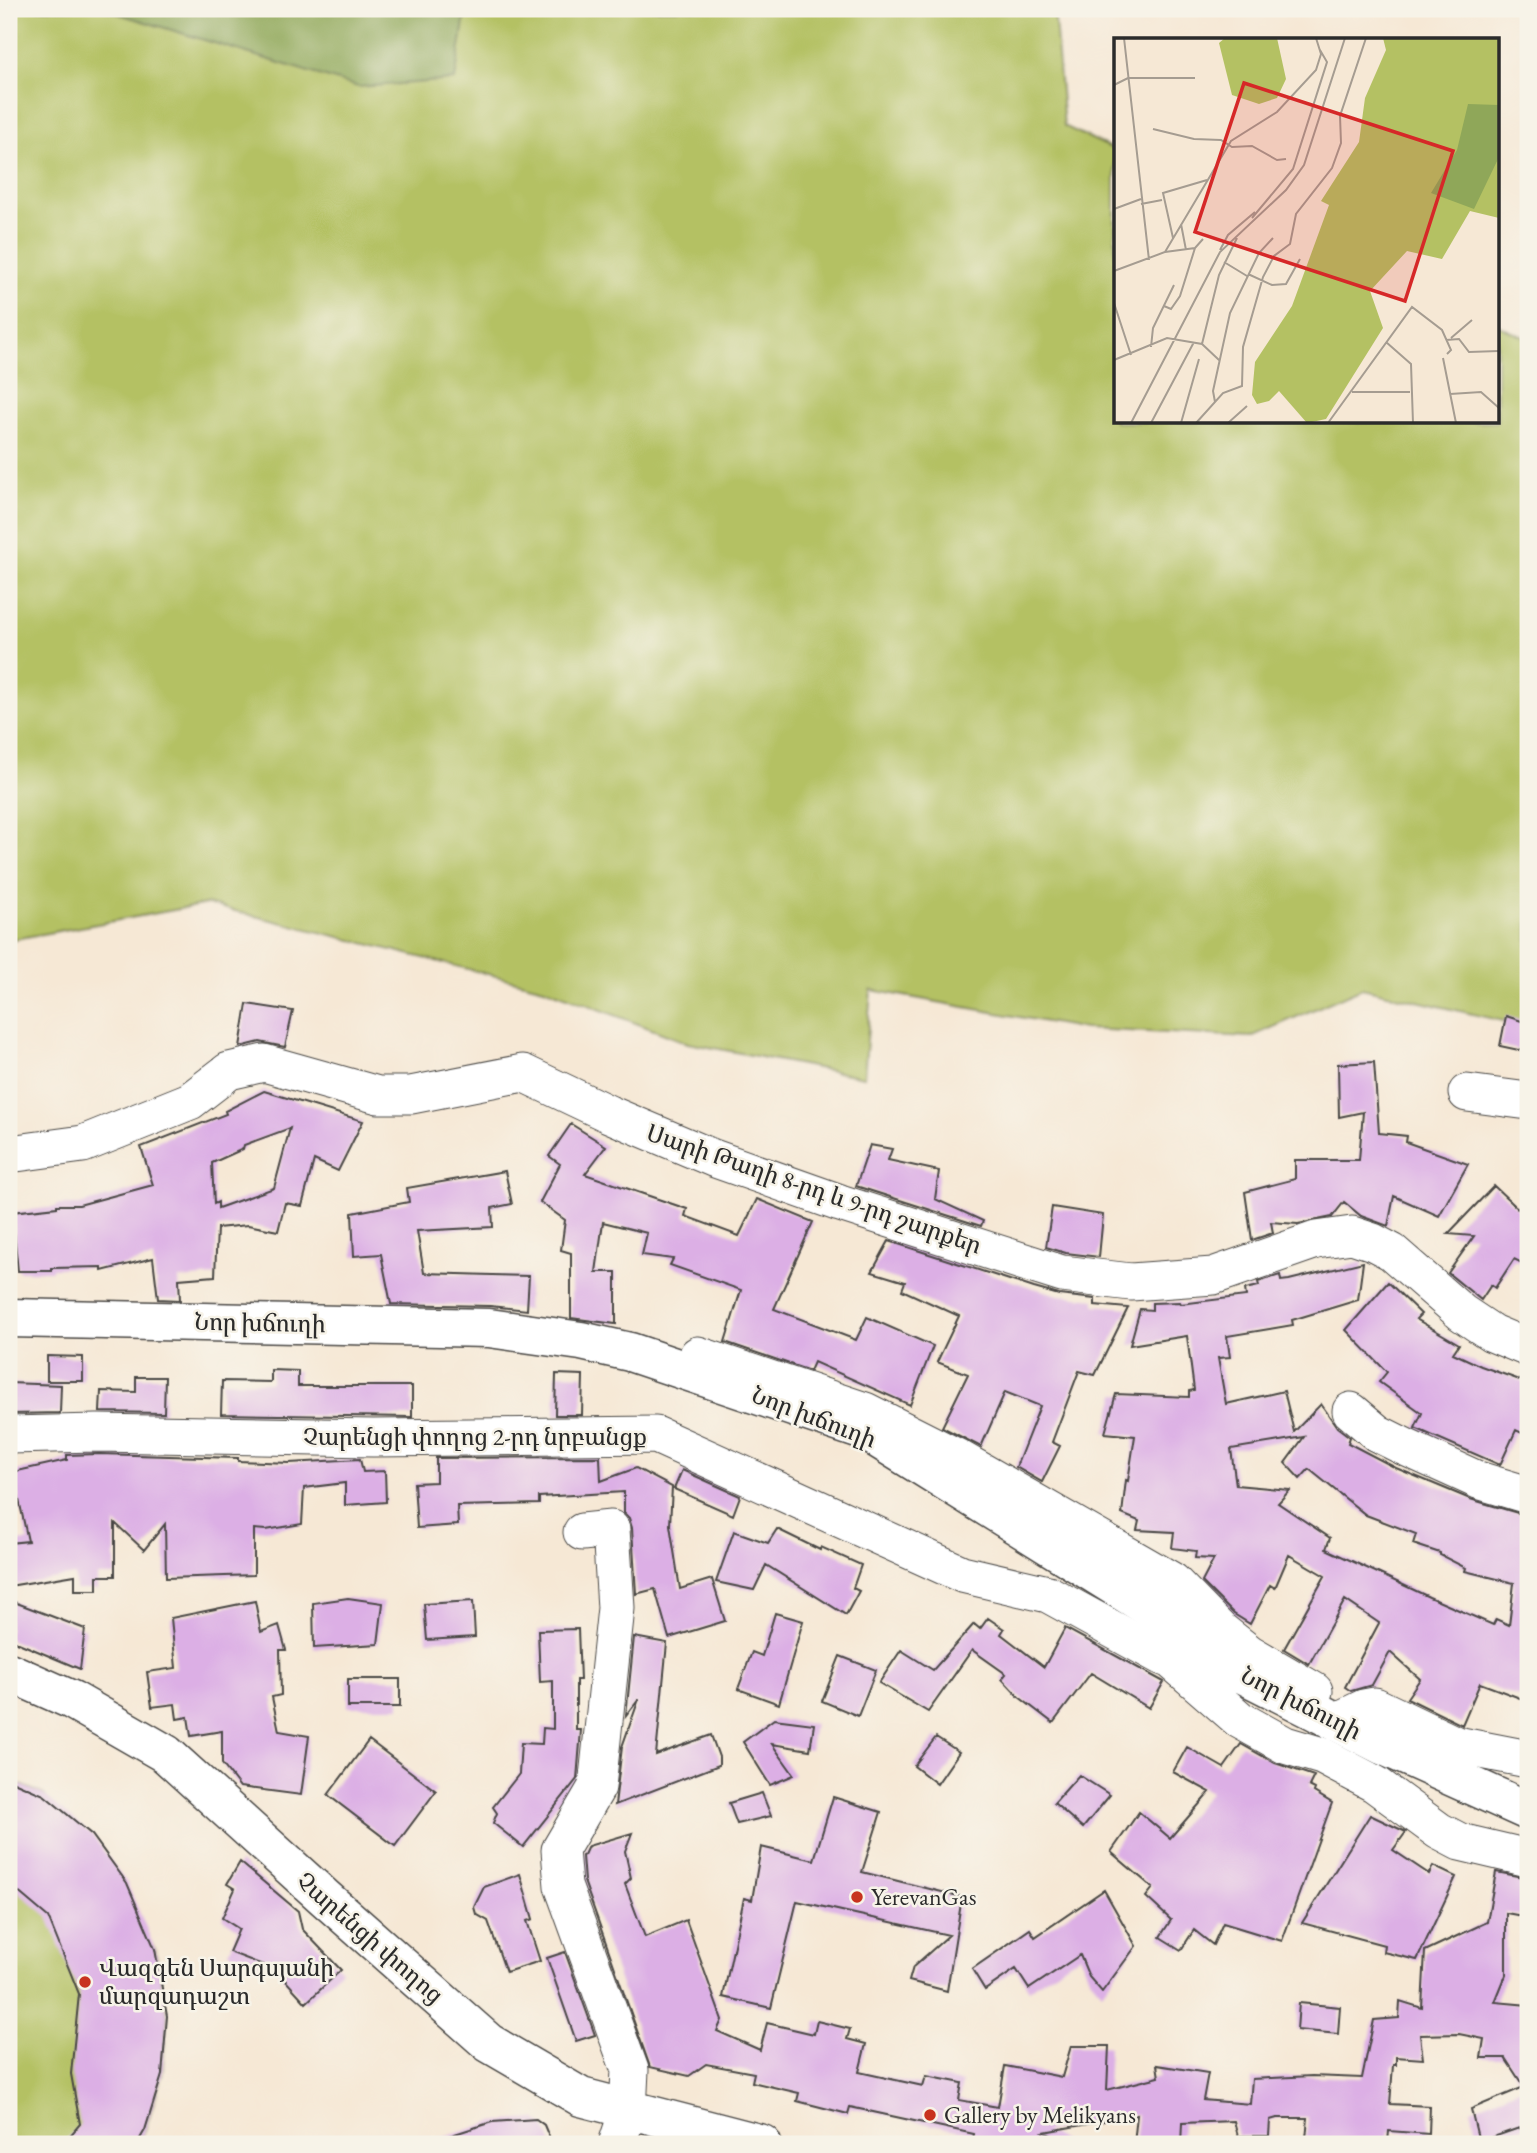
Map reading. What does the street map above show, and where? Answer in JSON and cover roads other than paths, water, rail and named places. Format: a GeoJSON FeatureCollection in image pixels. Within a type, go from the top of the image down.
{"type":"FeatureCollection","features":[{"type":"Feature","properties":{"kind":"main road","name":"Նոր խճուղի"},"geometry":{"type":"LineString","coordinates":[[9,1318],[489,1328],[581,1341],[630,1352],[867,1433],[1146,1606],[1194,1638],[1229,1667],[1346,1717],[1384,1746],[1528,1811]]}},
{"type":"Feature","properties":{"kind":"main road","name":"Չարենցի փողոց"},"geometry":{"type":"LineString","coordinates":[[9,1672],[72,1700],[166,1754],[489,2043],[581,2097],[622,2128],[762,2144]]}},
{"type":"Feature","properties":{"kind":"street","name":"Սարի Թաղի 8-րդ և 9-րդ շարքեր"},"geometry":{"type":"LineString","coordinates":[[9,1154],[83,1144],[190,1101],[229,1071],[264,1063],[379,1095],[411,1095],[523,1073],[609,1114],[713,1158],[840,1203],[1062,1274],[1131,1282],[1213,1276],[1316,1240],[1352,1235],[1392,1252],[1462,1313],[1492,1333],[1528,1348]]}},
{"type":"Feature","properties":{"kind":"street"},"geometry":{"type":"LineString","coordinates":[[1467,1093],[1528,1101]]}},
{"type":"Feature","properties":{"kind":"street"},"geometry":{"type":"LineString","coordinates":[[630,1352],[678,1349],[865,1411],[958,1458],[1172,1581],[1220,1630],[1249,1653],[1346,1717],[1364,1707],[1375,1706],[1456,1745],[1528,1759]]}},
{"type":"Feature","properties":{"kind":"street"},"geometry":{"type":"LineString","coordinates":[[1351,1412],[1377,1433],[1405,1447],[1478,1480],[1528,1495]]}},
{"type":"Feature","properties":{"kind":"street","name":"Չարենցի փողոց 2-րդ նրբանցք"},"geometry":{"type":"LineString","coordinates":[[9,1435],[97,1433],[373,1438],[656,1435],[962,1574],[1048,1594],[1171,1660],[1229,1667]]}},
{"type":"Feature","properties":{"kind":"street"},"geometry":{"type":"LineString","coordinates":[[582,1532],[611,1529],[616,1608],[597,1787],[560,1850],[562,1886],[630,2070],[622,2128]]}},
{"type":"Feature","properties":{"kind":"street"},"geometry":{"type":"LineString","coordinates":[[1220,1630],[1229,1667]]}},
{"type":"Feature","properties":{"kind":"street"},"geometry":{"type":"LineString","coordinates":[[1171,1660],[1240,1720],[1285,1745],[1322,1756],[1375,1784],[1439,1831],[1460,1842],[1528,1858]]}},
{"type":"Feature","properties":{"kind":"place","name":"YerevanGas"},"geometry":{"type":"Point","coordinates":[857,1897]}},
{"type":"Feature","properties":{"kind":"place","name":"Վազգեն Սարգսյանի մարզադաշտ"},"geometry":{"type":"Point","coordinates":[85,1982]}},
{"type":"Feature","properties":{"kind":"place","name":"Gallery by Melikyans"},"geometry":{"type":"Point","coordinates":[930,2115]}}]}
